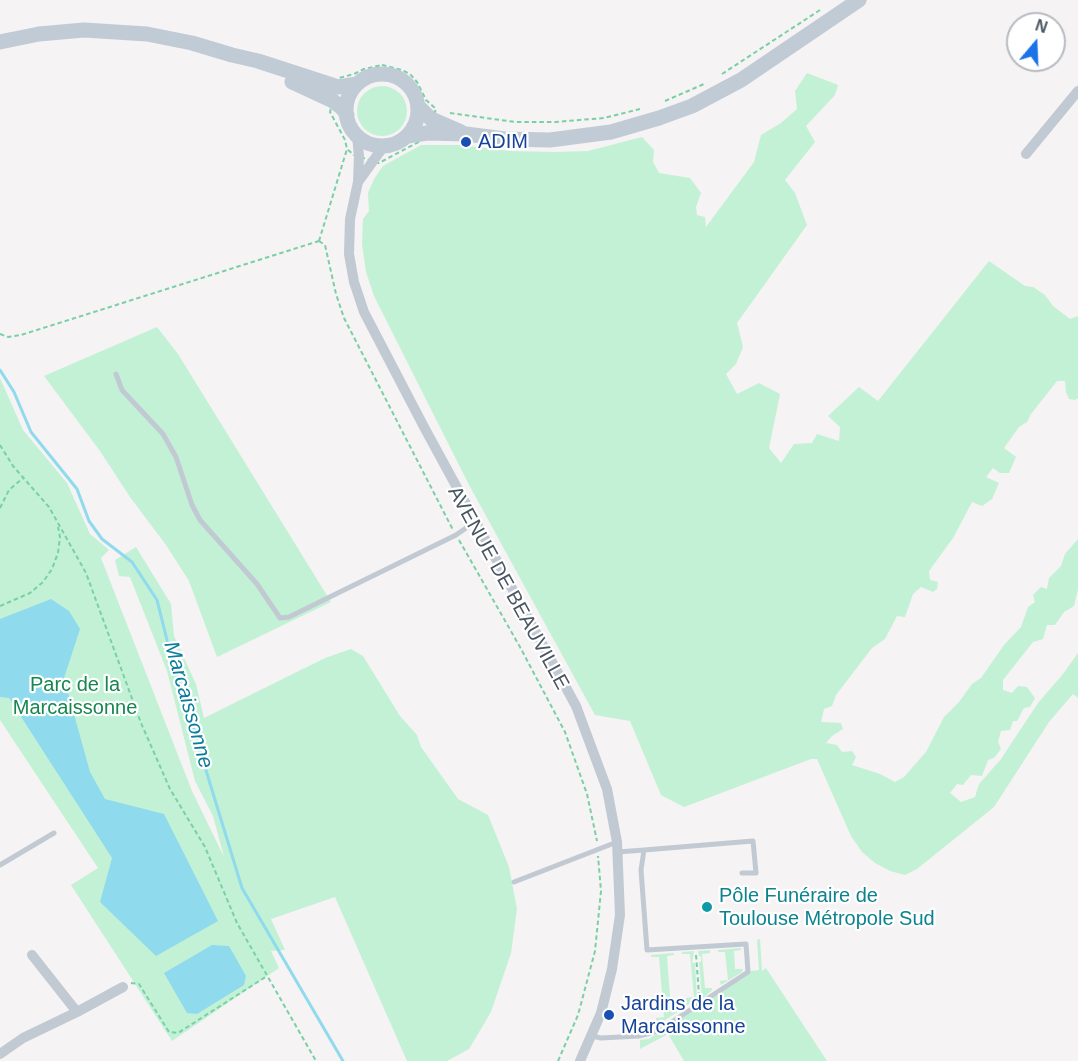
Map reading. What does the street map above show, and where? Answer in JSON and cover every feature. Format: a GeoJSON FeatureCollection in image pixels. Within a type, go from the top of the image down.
{"type":"FeatureCollection","features":[{"type":"Feature","properties":{"kind":"main road"},"geometry":{"type":"LineString","coordinates":[[335,94],[375,75],[394,76],[411,88],[418,106],[431,120],[466,134],[505,140],[550,140],[610,132],[692,106],[741,80],[859,0]]}},
{"type":"Feature","properties":{"kind":"main road"},"geometry":{"type":"LineString","coordinates":[[0,42],[62,32],[115,30],[167,37],[258,61],[335,94],[357,136],[371,144],[388,146],[431,120]]}},
{"type":"Feature","properties":{"kind":"main road"},"geometry":{"type":"LineString","coordinates":[[347,115],[350,95],[357,84]]}},
{"type":"Feature","properties":{"kind":"main road"},"geometry":{"type":"LineString","coordinates":[[408,136],[416,122],[418,106]]}},
{"type":"Feature","properties":{"kind":"street"},"geometry":{"type":"LineString","coordinates":[[1026,154],[1078,91]]}},
{"type":"Feature","properties":{"kind":"street","name":"AVENUE DE BEAUVILLE"},"geometry":{"type":"LineString","coordinates":[[357,136],[360,156],[358,182],[351,211],[349,254],[354,282],[364,312],[576,706],[607,789],[618,847],[618,926],[612,969],[601,1013],[580,1061]]}},
{"type":"Feature","properties":{"kind":"street","name":"AVENUE DE BEAUVILLE"},"geometry":{"type":"LineString","coordinates":[[358,182],[388,146]]}},
{"type":"Feature","properties":{"kind":"street"},"geometry":{"type":"LineString","coordinates":[[32,955],[77,1012]]}},
{"type":"Feature","properties":{"kind":"street"},"geometry":{"type":"LineString","coordinates":[[0,1054],[24,1038],[123,987]]}},
{"type":"Feature","properties":{"kind":"lane"},"geometry":{"type":"LineString","coordinates":[[116,374],[122,390],[162,434],[171,449],[200,520],[257,584],[280,618],[289,617],[456,535],[476,522]]}},
{"type":"Feature","properties":{"kind":"lane"},"geometry":{"type":"LineString","coordinates":[[0,865],[54,833]]}},
{"type":"Feature","properties":{"kind":"lane"},"geometry":{"type":"LineString","coordinates":[[514,882],[598,849],[618,847],[644,850],[753,841],[756,873],[742,873]]}},
{"type":"Feature","properties":{"kind":"lane"},"geometry":{"type":"LineString","coordinates":[[592,1036],[600,1038],[645,1035],[658,1031],[748,972],[746,944],[647,950],[641,870],[644,850]]}},
{"type":"Feature","properties":{"kind":"path"},"geometry":{"type":"LineString","coordinates":[[720,76],[826,6]]}},
{"type":"Feature","properties":{"kind":"path"},"geometry":{"type":"LineString","coordinates":[[0,334],[8,338],[21,335],[320,241],[347,149],[345,140],[330,112],[339,78],[382,65],[392,66],[410,74],[426,100],[431,120],[426,138],[379,163],[354,155],[347,149]]}},
{"type":"Feature","properties":{"kind":"path"},"geometry":{"type":"LineString","coordinates":[[665,101],[710,82]]}},
{"type":"Feature","properties":{"kind":"path"},"geometry":{"type":"LineString","coordinates":[[431,120],[555,122],[604,118],[646,108]]}},
{"type":"Feature","properties":{"kind":"path","name":"AVENUE DE BEAUVILLE"},"geometry":{"type":"LineString","coordinates":[[320,241],[325,245],[344,318],[456,535],[565,732],[587,794],[598,849],[601,891],[595,951],[578,1015],[558,1061]]}},
{"type":"Feature","properties":{"kind":"path"},"geometry":{"type":"LineString","coordinates":[[0,445],[7,458],[49,507],[86,573],[141,723],[170,789],[205,847],[237,923],[316,1061]]}},
{"type":"Feature","properties":{"kind":"path"},"geometry":{"type":"LineString","coordinates":[[0,508],[9,490],[23,478]]}},
{"type":"Feature","properties":{"kind":"path"},"geometry":{"type":"LineString","coordinates":[[0,606],[30,593],[48,575],[55,561],[59,544],[57,522]]}},
{"type":"Feature","properties":{"kind":"path"},"geometry":{"type":"LineString","coordinates":[[696,947],[699,999]]}},
{"type":"Feature","properties":{"kind":"path"},"geometry":{"type":"LineString","coordinates":[[123,987],[132,982],[139,984],[169,1032],[178,1033],[268,975]]}},
{"type":"Feature","properties":{"kind":"green space"},"geometry":{"type":"Polygon","coordinates":[[[807,73],[838,85],[835,95],[806,126],[815,142],[785,180],[795,193],[807,225],[737,323],[743,347],[736,364],[726,374],[737,394],[759,383],[780,394],[769,448],[781,463],[794,444],[812,443],[817,434],[839,441],[840,427],[828,416],[859,387],[878,401],[989,261],[1025,286],[1033,287],[1045,295],[1053,306],[1070,319],[1078,316],[1078,398],[1069,399],[1065,381],[1057,381],[1027,422],[1019,427],[1004,448],[1016,457],[1009,473],[1000,473],[993,468],[986,477],[999,483],[992,499],[982,506],[972,502],[953,538],[929,571],[930,580],[938,582],[937,589],[933,592],[921,587],[913,594],[905,617],[897,616],[885,639],[872,648],[836,695],[832,706],[824,709],[821,722],[841,723],[843,729],[826,743],[837,745],[842,752],[852,751],[856,757],[852,765],[880,774],[895,782],[904,777],[926,752],[944,717],[972,684],[981,678],[1004,645],[1021,627],[1028,607],[1035,602],[1033,595],[1041,587],[1047,589],[1049,578],[1061,566],[1065,554],[1078,539],[1078,589],[1074,606],[1064,612],[1055,625],[1047,625],[1043,639],[1033,642],[1003,680],[1003,690],[1012,693],[1018,686],[1027,687],[1035,698],[1030,707],[1024,708],[1017,721],[1013,721],[1010,730],[1001,731],[998,742],[1001,749],[994,758],[988,760],[982,776],[971,775],[963,785],[957,784],[950,793],[961,802],[975,797],[979,784],[1001,759],[1038,703],[1078,653],[1078,698],[1073,694],[1049,722],[994,807],[917,869],[905,875],[890,871],[875,863],[862,852],[851,836],[817,759],[811,759],[684,807],[661,795],[630,721],[595,715],[468,483],[374,296],[366,272],[362,244],[363,219],[369,211],[368,193],[374,179],[383,166],[421,145],[461,145],[510,151],[588,151],[642,137],[654,150],[653,162],[659,173],[690,178],[701,193],[696,207],[697,215],[705,217],[706,227],[754,162],[761,135],[781,123],[797,109],[795,91],[807,73]]]}},
{"type":"Feature","properties":{"kind":"green space"},"geometry":{"type":"Polygon","coordinates":[[[377,86],[387,86],[400,93],[407,106],[407,116],[400,129],[387,136],[377,136],[368,132],[361,125],[357,116],[357,106],[361,97],[368,90],[377,86]]]}},
{"type":"Feature","properties":{"kind":"green space"},"geometry":{"type":"Polygon","coordinates":[[[157,327],[178,354],[331,602],[217,657],[189,581],[100,451],[44,376],[157,327]]]}},
{"type":"Feature","properties":{"kind":"green space","name":"Parc de la Marcaissonne"},"geometry":{"type":"Polygon","coordinates":[[[0,378],[23,430],[67,483],[90,534],[109,550],[101,558],[192,791],[224,857],[213,816],[195,781],[167,671],[130,577],[119,576],[115,560],[136,547],[171,604],[174,636],[196,684],[204,718],[325,658],[351,649],[363,656],[400,716],[417,735],[421,747],[458,799],[488,815],[509,867],[517,909],[511,953],[491,1012],[469,1049],[447,1061],[407,1061],[335,897],[271,919],[285,950],[271,951],[279,968],[172,1041],[71,885],[98,868],[0,720],[0,378]]]}},
{"type":"Feature","properties":{"kind":"green space"},"geometry":{"type":"Polygon","coordinates":[[[760,939],[762,971],[766,968],[827,1061],[684,1061],[668,1034],[640,1049],[640,1040],[649,1039],[751,971],[759,970],[757,940],[760,939]]]}},
{"type":"Feature","properties":{"kind":"green space"},"geometry":{"type":"Polygon","coordinates":[[[741,948],[741,950],[734,951],[735,969],[743,969],[742,972],[721,985],[720,981],[728,980],[725,952],[718,952],[718,950],[741,948]]]}},
{"type":"Feature","properties":{"kind":"green space"},"geometry":{"type":"Polygon","coordinates":[[[710,950],[710,953],[702,954],[705,988],[712,988],[712,990],[702,999],[699,962],[701,962],[701,956],[698,951],[710,950]]]}},
{"type":"Feature","properties":{"kind":"green space"},"geometry":{"type":"Polygon","coordinates":[[[694,951],[692,963],[695,963],[697,999],[686,1006],[686,998],[694,997],[690,954],[682,954],[682,952],[694,951]]]}},
{"type":"Feature","properties":{"kind":"green space"},"geometry":{"type":"Polygon","coordinates":[[[674,953],[674,955],[667,956],[671,1009],[679,1009],[679,1011],[656,1026],[656,1018],[664,1017],[659,957],[651,957],[651,955],[674,953]]]}},
{"type":"Feature","properties":{"kind":"water"},"geometry":{"type":"Polygon","coordinates":[[[51,599],[69,611],[80,629],[64,678],[90,772],[105,799],[164,814],[218,921],[156,956],[100,902],[112,858],[9,698],[0,697],[0,619],[51,599]]]}},
{"type":"Feature","properties":{"kind":"water"},"geometry":{"type":"Polygon","coordinates":[[[212,945],[229,946],[246,976],[244,985],[197,1014],[187,1013],[164,973],[212,945]]]}},
{"type":"Feature","properties":{"kind":"waterway","name":"Marcaissonne"},"geometry":{"type":"LineString","coordinates":[[0,370],[14,392],[31,432],[77,489],[89,521],[102,539],[132,562],[157,600],[171,656],[242,888],[343,1061]]}},
{"type":"Feature","properties":{"kind":"place","name":"ADIM"},"geometry":{"type":"Point","coordinates":[466,142]}},
{"type":"Feature","properties":{"kind":"place","name":"Pôle Funéraire de Toulouse Métropole Sud"},"geometry":{"type":"Point","coordinates":[707,907]}},
{"type":"Feature","properties":{"kind":"place","name":"Jardins de la Marcaissonne"},"geometry":{"type":"Point","coordinates":[609,1015]}}]}
